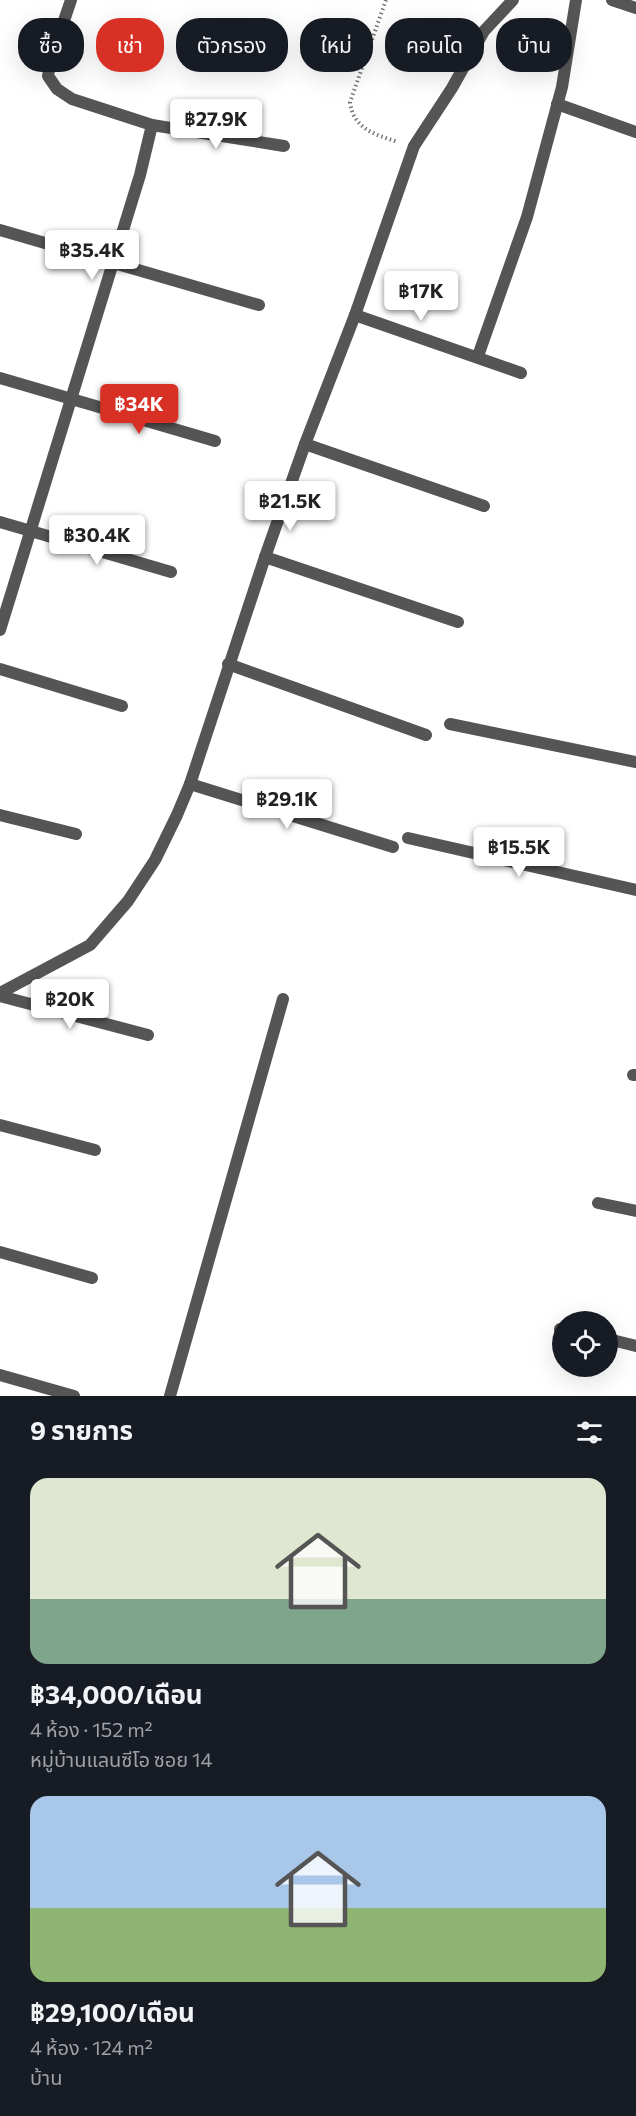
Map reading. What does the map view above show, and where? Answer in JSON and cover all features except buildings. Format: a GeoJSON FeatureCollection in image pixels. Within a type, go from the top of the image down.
{"type":"FeatureCollection","features":[{"type":"Feature","properties":{"kind":"street"},"geometry":{"type":"LineString","coordinates":[[71,0],[51,59],[48,76],[57,89],[72,99],[152,125],[284,146]]}},
{"type":"Feature","properties":{"kind":"street"},"geometry":{"type":"LineString","coordinates":[[0,995],[90,945],[128,901],[155,860],[190,784],[265,557],[305,444],[355,315],[414,146],[452,88],[484,32],[513,0]]}},
{"type":"Feature","properties":{"kind":"street"},"geometry":{"type":"LineString","coordinates":[[478,356],[527,217],[562,87],[576,0]]}},
{"type":"Feature","properties":{"kind":"street"},"geometry":{"type":"LineString","coordinates":[[612,0],[636,8]]}},
{"type":"Feature","properties":{"kind":"street"},"geometry":{"type":"LineString","coordinates":[[557,104],[636,132]]}},
{"type":"Feature","properties":{"kind":"street"},"geometry":{"type":"LineString","coordinates":[[0,630],[140,175],[152,125]]}},
{"type":"Feature","properties":{"kind":"street"},"geometry":{"type":"LineString","coordinates":[[0,230],[259,305]]}},
{"type":"Feature","properties":{"kind":"street"},"geometry":{"type":"LineString","coordinates":[[355,315],[478,356],[521,373]]}},
{"type":"Feature","properties":{"kind":"street"},"geometry":{"type":"LineString","coordinates":[[0,378],[215,441]]}},
{"type":"Feature","properties":{"kind":"street"},"geometry":{"type":"LineString","coordinates":[[305,444],[484,506]]}},
{"type":"Feature","properties":{"kind":"street"},"geometry":{"type":"LineString","coordinates":[[0,522],[171,572]]}},
{"type":"Feature","properties":{"kind":"street"},"geometry":{"type":"LineString","coordinates":[[265,557],[459,621]]}},
{"type":"Feature","properties":{"kind":"street"},"geometry":{"type":"LineString","coordinates":[[228,664],[426,735]]}},
{"type":"Feature","properties":{"kind":"street"},"geometry":{"type":"LineString","coordinates":[[0,669],[122,706]]}},
{"type":"Feature","properties":{"kind":"street"},"geometry":{"type":"LineString","coordinates":[[450,724],[636,762]]}},
{"type":"Feature","properties":{"kind":"street"},"geometry":{"type":"LineString","coordinates":[[190,784],[393,848]]}},
{"type":"Feature","properties":{"kind":"street"},"geometry":{"type":"LineString","coordinates":[[0,815],[76,834]]}},
{"type":"Feature","properties":{"kind":"street"},"geometry":{"type":"LineString","coordinates":[[408,838],[636,890]]}},
{"type":"Feature","properties":{"kind":"street"},"geometry":{"type":"LineString","coordinates":[[0,995],[148,1035]]}},
{"type":"Feature","properties":{"kind":"street"},"geometry":{"type":"LineString","coordinates":[[170,1396],[283,999]]}},
{"type":"Feature","properties":{"kind":"street"},"geometry":{"type":"LineString","coordinates":[[0,1125],[95,1150]]}},
{"type":"Feature","properties":{"kind":"street"},"geometry":{"type":"LineString","coordinates":[[598,1203],[636,1211]]}},
{"type":"Feature","properties":{"kind":"street"},"geometry":{"type":"LineString","coordinates":[[0,1252],[92,1278]]}},
{"type":"Feature","properties":{"kind":"street"},"geometry":{"type":"LineString","coordinates":[[618,1342],[636,1346]]}},
{"type":"Feature","properties":{"kind":"street"},"geometry":{"type":"LineString","coordinates":[[0,1375],[74,1396]]}},
{"type":"Feature","properties":{"kind":"path"},"geometry":{"type":"LineString","coordinates":[[386,0],[350,102],[351,112],[355,120],[374,135],[414,146]]}}]}
